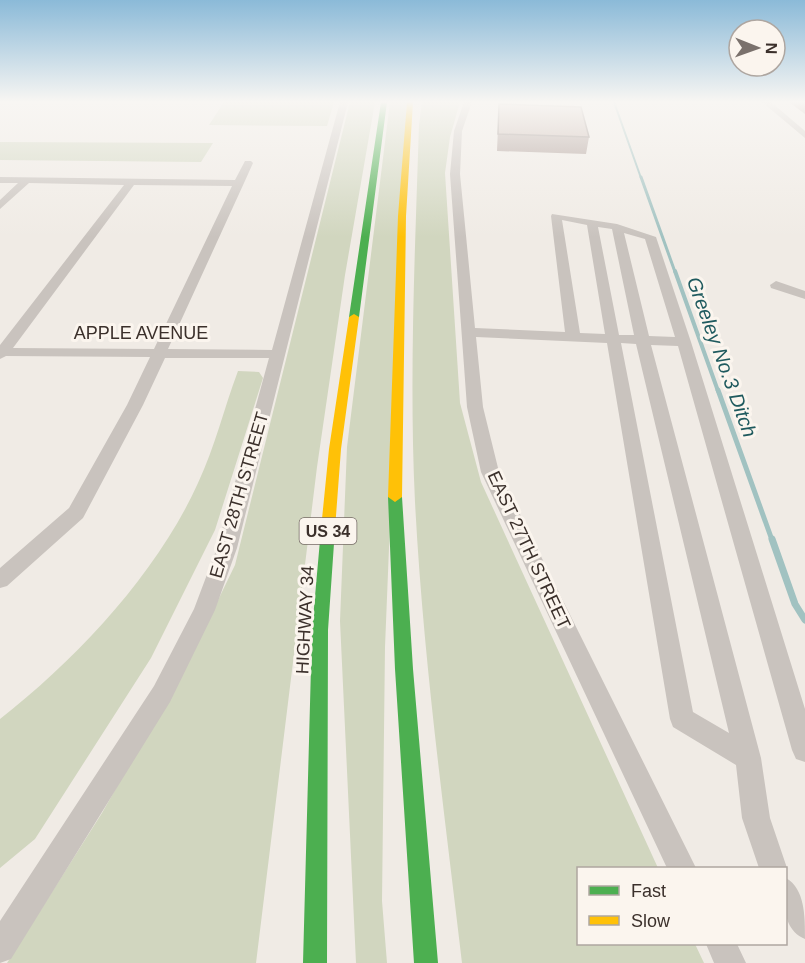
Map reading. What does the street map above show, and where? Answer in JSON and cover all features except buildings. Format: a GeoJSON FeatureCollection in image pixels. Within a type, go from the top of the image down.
{"type":"FeatureCollection","features":[{"type":"Feature","properties":{"kind":"highway","name":"HIGHWAY 34"},"geometry":{"type":"LineString","coordinates":[[315,963],[320,630],[335,449],[378,147]]}},
{"type":"Feature","properties":{"kind":"highway"},"geometry":{"type":"LineString","coordinates":[[408,147],[402,216],[395,504],[404,669],[426,963]]}},
{"type":"Feature","properties":{"kind":"street","name":"EAST 28TH STREET"},"geometry":{"type":"LineString","coordinates":[[0,948],[162,694],[204,610],[227,548],[332,147]]}},
{"type":"Feature","properties":{"kind":"street","name":"EAST 27TH STREET"},"geometry":{"type":"LineString","coordinates":[[456,147],[455,160],[467,332],[476,407],[490,472],[682,867]]}},
{"type":"Feature","properties":{"kind":"street"},"geometry":{"type":"LineString","coordinates":[[0,580],[76,513],[135,405],[248,163]]}},
{"type":"Feature","properties":{"kind":"street"},"geometry":{"type":"LineString","coordinates":[[0,180],[239,183]]}},
{"type":"Feature","properties":{"kind":"street"},"geometry":{"type":"LineString","coordinates":[[0,206],[26,181]]}},
{"type":"Feature","properties":{"kind":"street"},"geometry":{"type":"LineString","coordinates":[[1,353],[131,182]]}},
{"type":"Feature","properties":{"kind":"street"},"geometry":{"type":"LineString","coordinates":[[573,336],[556,216],[617,227],[650,237],[684,342],[805,750]]}},
{"type":"Feature","properties":{"kind":"street"},"geometry":{"type":"LineString","coordinates":[[592,222],[682,719],[748,758]]}},
{"type":"Feature","properties":{"kind":"street"},"geometry":{"type":"LineString","coordinates":[[617,227],[642,338],[748,758],[756,818],[772,867]]}},
{"type":"Feature","properties":{"kind":"street"},"geometry":{"type":"LineString","coordinates":[[776,285],[805,295]]}},
{"type":"Feature","properties":{"kind":"street"},"geometry":{"type":"LineString","coordinates":[[467,332],[642,338],[684,342]]}},
{"type":"Feature","properties":{"kind":"street","name":"APPLE AVENUE"},"geometry":{"type":"LineString","coordinates":[[1,353],[279,354]]}},
{"type":"Feature","properties":{"kind":"street"},"geometry":{"type":"LineString","coordinates":[[787,895],[805,924]]}},
{"type":"Feature","properties":{"kind":"street"},"geometry":{"type":"LineString","coordinates":[[722,945],[731,963]]}},
{"type":"Feature","properties":{"kind":"green space"},"geometry":{"type":"Polygon","coordinates":[[[0,147],[211,147],[201,162],[0,160],[0,147]]]}},
{"type":"Feature","properties":{"kind":"green space"},"geometry":{"type":"Polygon","coordinates":[[[339,147],[367,147],[345,275],[317,467],[256,963],[7,963],[102,813],[190,658],[235,565],[339,147]]]}},
{"type":"Feature","properties":{"kind":"green space"},"geometry":{"type":"Polygon","coordinates":[[[384,147],[405,147],[385,647],[382,901],[387,963],[356,963],[340,621],[347,447],[384,147]]]}},
{"type":"Feature","properties":{"kind":"green space"},"geometry":{"type":"Polygon","coordinates":[[[418,147],[449,147],[445,173],[460,403],[481,482],[658,867],[577,867],[577,945],[695,945],[704,963],[462,963],[441,791],[419,560],[413,455],[413,314],[418,147]]]}},
{"type":"Feature","properties":{"kind":"green space"},"geometry":{"type":"Polygon","coordinates":[[[238,371],[259,372],[263,378],[215,530],[151,658],[35,839],[0,868],[0,719],[58,669],[86,641],[113,612],[161,549],[198,483],[238,371]]]}},
{"type":"Feature","properties":{"kind":"waterway","name":"Greeley No.3 Ditch"},"geometry":{"type":"LineString","coordinates":[[630,147],[641,178]]}},
{"type":"Feature","properties":{"kind":"waterway","name":"Greeley No.3 Ditch"},"geometry":{"type":"LineString","coordinates":[[641,177],[675,272]]}},
{"type":"Feature","properties":{"kind":"waterway","name":"Greeley No.3 Ditch"},"geometry":{"type":"LineString","coordinates":[[675,271],[718,391]]}},
{"type":"Feature","properties":{"kind":"waterway","name":"Greeley No.3 Ditch"},"geometry":{"type":"LineString","coordinates":[[718,390],[772,540]]}},
{"type":"Feature","properties":{"kind":"waterway","name":"Greeley No.3 Ditch"},"geometry":{"type":"LineString","coordinates":[[772,539],[795,604],[805,620]]}},
{"type":"Feature","properties":{"kind":"traffic: fast"},"geometry":{"type":"LineString","coordinates":[[354,317],[378,147]]}},
{"type":"Feature","properties":{"kind":"traffic: fast"},"geometry":{"type":"LineString","coordinates":[[395,497],[404,669],[426,963]]}},
{"type":"Feature","properties":{"kind":"traffic: fast"},"geometry":{"type":"LineString","coordinates":[[315,963],[320,630],[328,529]]}},
{"type":"Feature","properties":{"kind":"traffic: slow"},"geometry":{"type":"LineString","coordinates":[[395,497],[402,216],[407,147]]}},
{"type":"Feature","properties":{"kind":"traffic: slow"},"geometry":{"type":"LineString","coordinates":[[328,529],[335,449],[354,317]]}}]}
